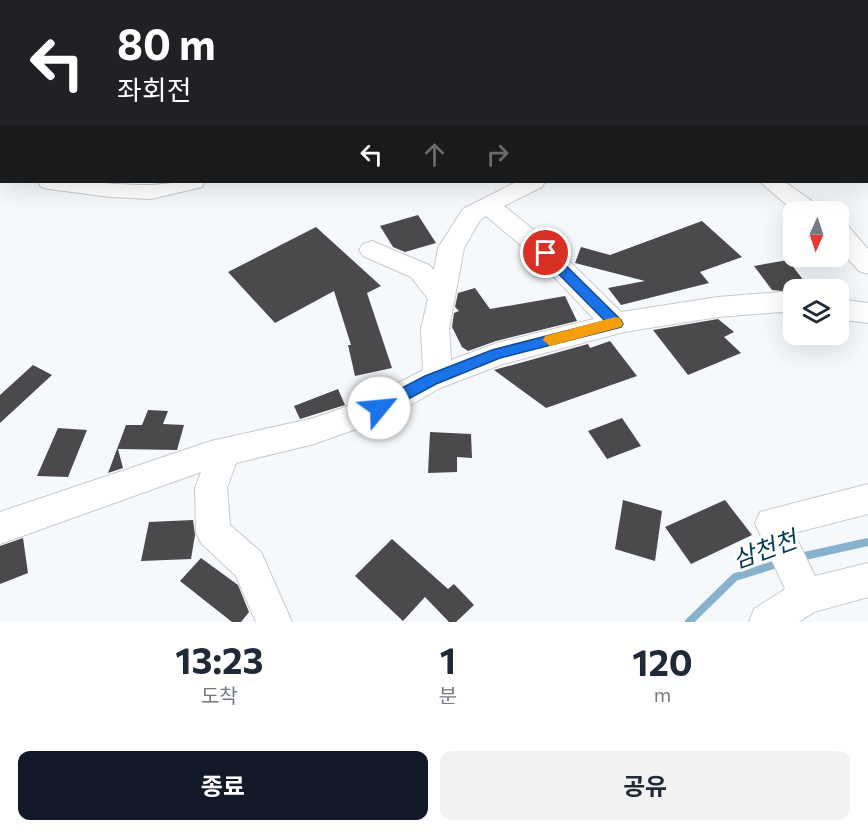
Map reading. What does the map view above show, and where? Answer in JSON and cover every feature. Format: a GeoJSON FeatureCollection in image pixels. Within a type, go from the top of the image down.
{"type":"FeatureCollection","features":[{"type":"Feature","properties":{"kind":"street"},"geometry":{"type":"LineString","coordinates":[[58,183],[110,190],[151,192],[190,183]]}},
{"type":"Feature","properties":{"kind":"street"},"geometry":{"type":"LineString","coordinates":[[438,377],[435,329],[451,248],[471,215],[532,183]]}},
{"type":"Feature","properties":{"kind":"street"},"geometry":{"type":"LineString","coordinates":[[772,183],[796,201]]}},
{"type":"Feature","properties":{"kind":"street"},"geometry":{"type":"LineString","coordinates":[[487,205],[546,253],[616,324]]}},
{"type":"Feature","properties":{"kind":"street"},"geometry":{"type":"LineString","coordinates":[[849,243],[868,265]]}},
{"type":"Feature","properties":{"kind":"street"},"geometry":{"type":"LineString","coordinates":[[372,250],[420,271],[442,298]]}},
{"type":"Feature","properties":{"kind":"street"},"geometry":{"type":"LineString","coordinates":[[0,528],[224,452],[325,427],[379,408],[438,377],[497,354],[616,324],[718,307],[783,302]]}},
{"type":"Feature","properties":{"kind":"street"},"geometry":{"type":"LineString","coordinates":[[849,311],[868,314]]}},
{"type":"Feature","properties":{"kind":"street"},"geometry":{"type":"LineString","coordinates":[[224,452],[211,488],[213,532],[249,564],[274,622]]}},
{"type":"Feature","properties":{"kind":"street"},"geometry":{"type":"LineString","coordinates":[[802,587],[772,523],[868,499]]}},
{"type":"Feature","properties":{"kind":"street"},"geometry":{"type":"LineString","coordinates":[[767,622],[802,587],[868,579]]}},
{"type":"Feature","properties":{"kind":"building"},"geometry":{"type":"Polygon","coordinates":[[[418,215],[436,243],[405,252],[393,247],[380,226],[418,215]]]}},
{"type":"Feature","properties":{"kind":"building"},"geometry":{"type":"Polygon","coordinates":[[[702,221],[742,257],[700,272],[709,283],[621,305],[608,288],[645,281],[575,263],[581,247],[610,255],[702,221]]]}},
{"type":"Feature","properties":{"kind":"building"},"geometry":{"type":"Polygon","coordinates":[[[316,227],[381,286],[367,293],[392,368],[355,376],[348,345],[351,345],[334,291],[275,323],[228,272],[316,227]]]}},
{"type":"Feature","properties":{"kind":"building"},"geometry":{"type":"Polygon","coordinates":[[[783,261],[783,267],[793,267],[802,279],[783,279],[783,291],[772,290],[754,266],[783,261]]]}},
{"type":"Feature","properties":{"kind":"building"},"geometry":{"type":"Polygon","coordinates":[[[475,288],[490,309],[565,296],[577,321],[496,341],[468,351],[462,347],[452,327],[454,313],[459,311],[455,307],[458,293],[475,288]]]}},
{"type":"Feature","properties":{"kind":"building"},"geometry":{"type":"Polygon","coordinates":[[[718,319],[734,332],[724,337],[741,353],[688,375],[653,330],[718,319]]]}},
{"type":"Feature","properties":{"kind":"building"},"geometry":{"type":"Polygon","coordinates":[[[610,341],[637,376],[546,408],[494,370],[588,344],[590,348],[610,341]]]}},
{"type":"Feature","properties":{"kind":"building"},"geometry":{"type":"Polygon","coordinates":[[[33,365],[52,375],[0,423],[0,395],[33,365]]]}},
{"type":"Feature","properties":{"kind":"building"},"geometry":{"type":"Polygon","coordinates":[[[338,389],[345,405],[300,419],[294,406],[338,389]]]}},
{"type":"Feature","properties":{"kind":"building"},"geometry":{"type":"Polygon","coordinates":[[[148,410],[168,411],[163,424],[184,425],[177,450],[118,449],[123,468],[108,473],[126,425],[142,425],[148,410]]]}},
{"type":"Feature","properties":{"kind":"building"},"geometry":{"type":"Polygon","coordinates":[[[622,418],[641,446],[607,459],[588,431],[622,418]]]}},
{"type":"Feature","properties":{"kind":"building"},"geometry":{"type":"Polygon","coordinates":[[[58,428],[87,430],[68,477],[37,476],[58,428]]]}},
{"type":"Feature","properties":{"kind":"building"},"geometry":{"type":"Polygon","coordinates":[[[430,432],[471,434],[472,458],[457,457],[457,472],[428,473],[430,432]]]}},
{"type":"Feature","properties":{"kind":"building"},"geometry":{"type":"Polygon","coordinates":[[[623,500],[662,511],[655,561],[615,549],[623,500]]]}},
{"type":"Feature","properties":{"kind":"building"},"geometry":{"type":"Polygon","coordinates":[[[725,500],[752,535],[691,564],[665,527],[725,500]]]}},
{"type":"Feature","properties":{"kind":"building"},"geometry":{"type":"Polygon","coordinates":[[[193,520],[195,535],[191,559],[141,561],[149,522],[193,520]]]}},
{"type":"Feature","properties":{"kind":"building"},"geometry":{"type":"Polygon","coordinates":[[[23,538],[28,573],[0,584],[0,546],[23,538]]]}},
{"type":"Feature","properties":{"kind":"building"},"geometry":{"type":"Polygon","coordinates":[[[392,539],[448,589],[454,584],[474,605],[456,622],[449,622],[425,597],[403,621],[355,576],[392,539]]]}},
{"type":"Feature","properties":{"kind":"building"},"geometry":{"type":"Polygon","coordinates":[[[201,558],[238,585],[249,612],[241,622],[232,622],[180,581],[201,558]]]}},
{"type":"Feature","properties":{"kind":"waterway","name":"삼천천"},"geometry":{"type":"LineString","coordinates":[[796,558],[868,542]]}},
{"type":"Feature","properties":{"kind":"waterway","name":"삼천천"},"geometry":{"type":"LineString","coordinates":[[689,622],[735,577],[783,562]]}},
{"type":"Feature","properties":{"kind":"slow traffic"},"geometry":{"type":"LineString","coordinates":[[550,340],[616,324],[615,322]]}},
{"type":"Feature","properties":{"kind":"route"},"geometry":{"type":"LineString","coordinates":[[379,408],[430,380],[497,354],[616,324],[546,253]]}}]}
